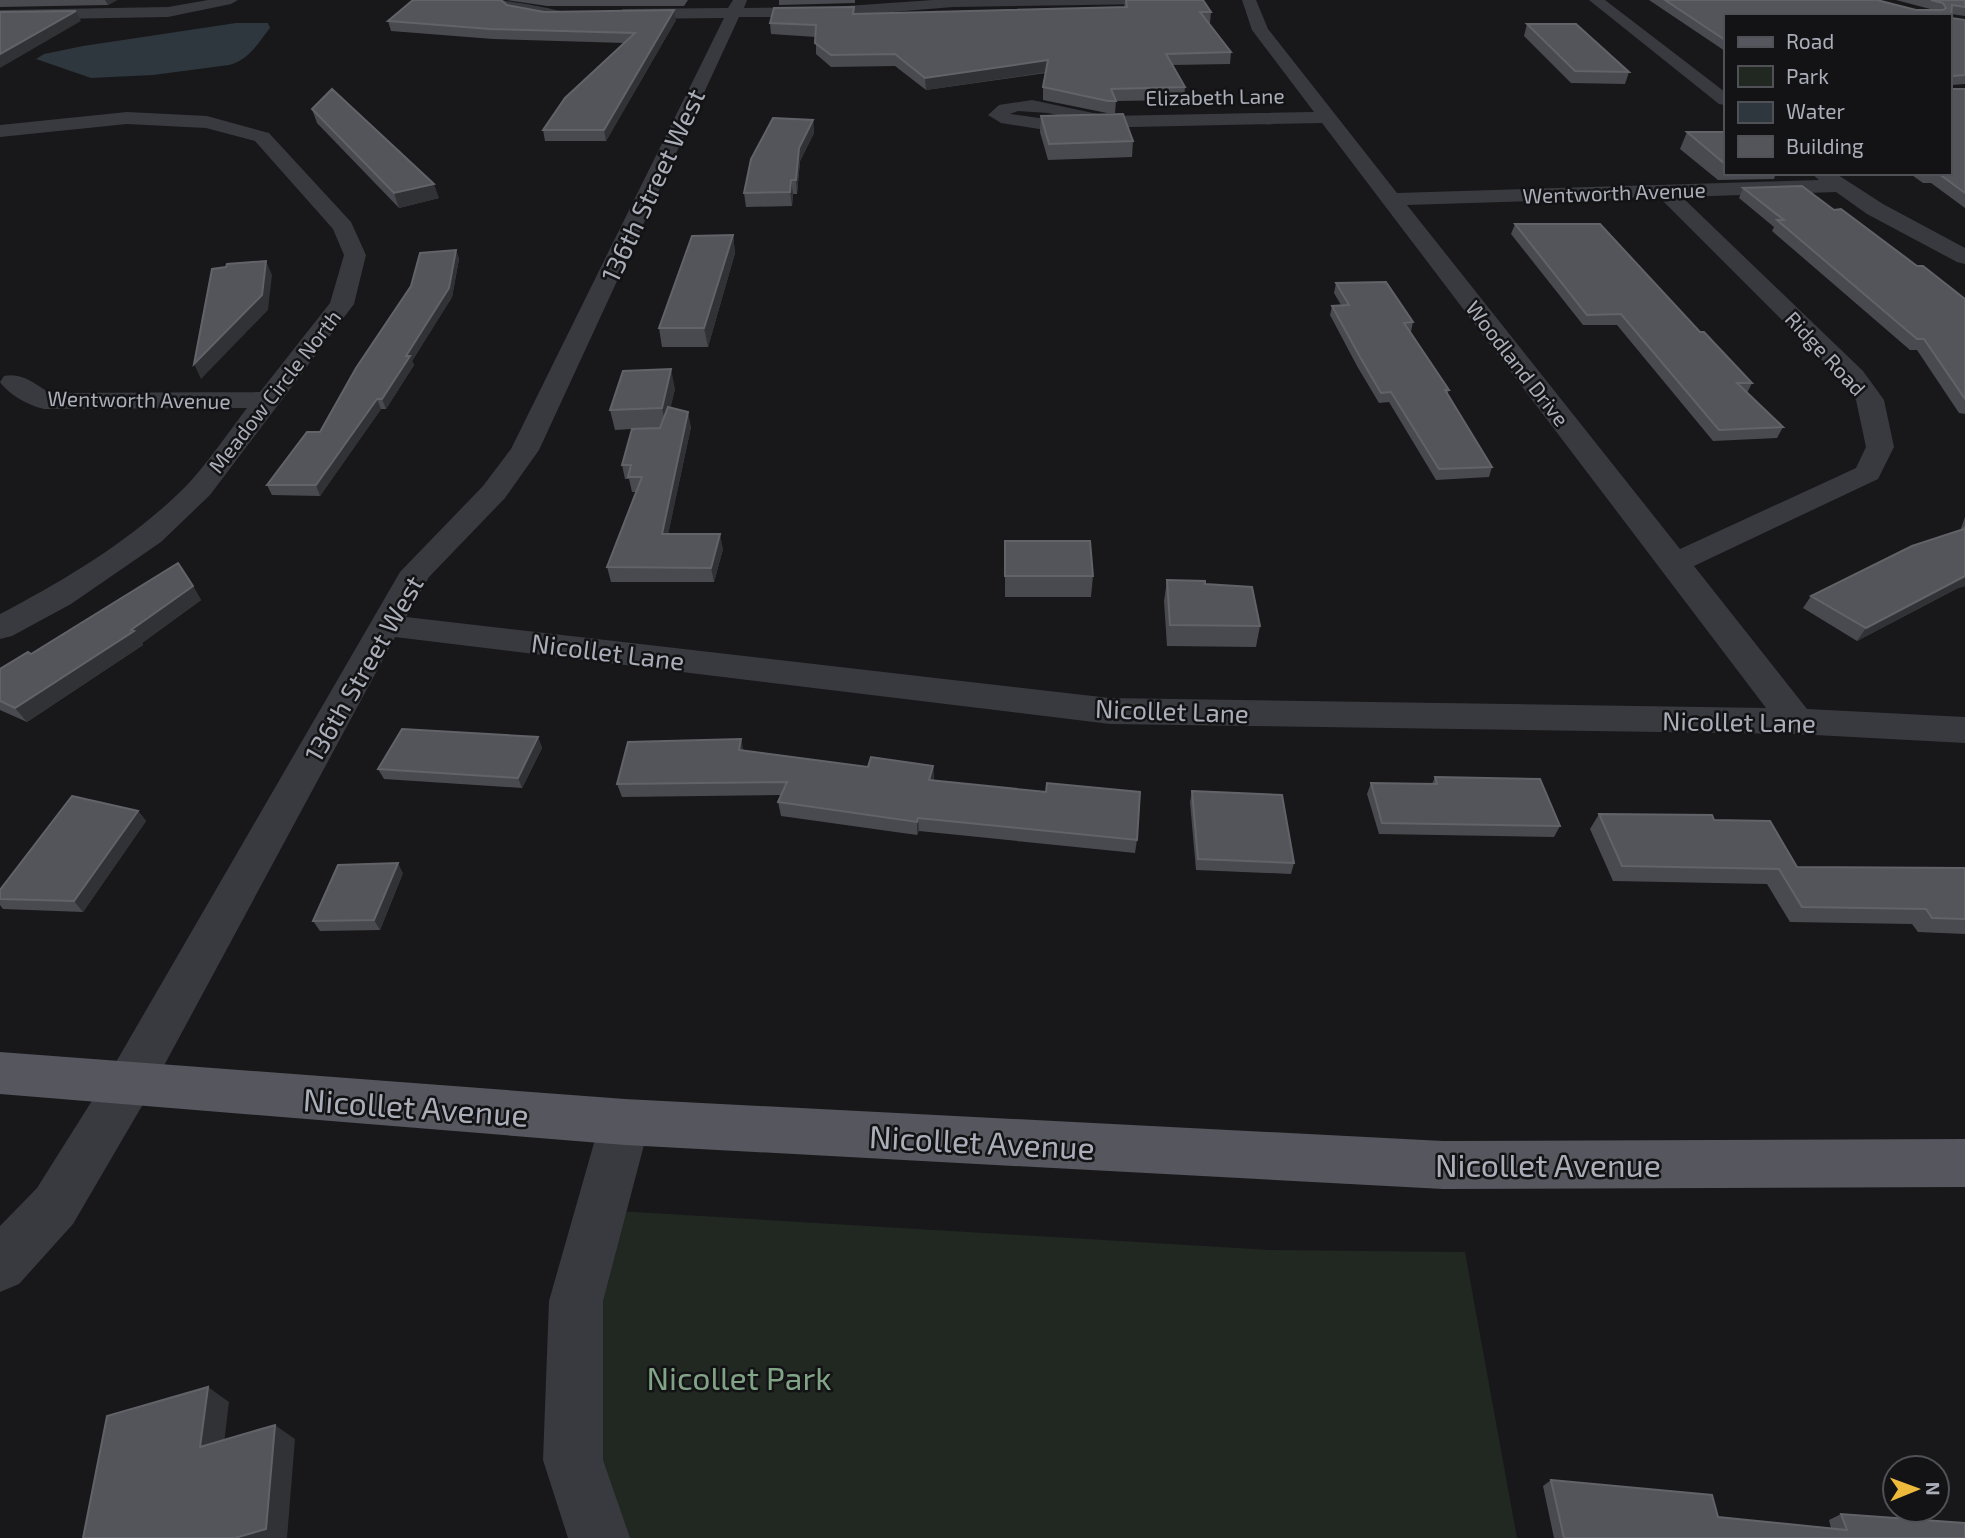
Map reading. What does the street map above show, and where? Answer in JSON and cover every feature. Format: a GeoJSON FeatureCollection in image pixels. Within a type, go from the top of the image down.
{"type":"FeatureCollection","features":[{"type":"Feature","properties":{"kind":"main road","name":"Nicollet Avenue"},"geometry":{"type":"LineString","coordinates":[[0,1073],[625,1122],[1443,1165],[1965,1163]]}},
{"type":"Feature","properties":{"kind":"street"},"geometry":{"type":"LineString","coordinates":[[0,15],[168,12],[231,0]]}},
{"type":"Feature","properties":{"kind":"street"},"geometry":{"type":"LineString","coordinates":[[503,0],[509,6],[527,12],[573,14]]}},
{"type":"Feature","properties":{"kind":"street"},"geometry":{"type":"LineString","coordinates":[[613,14],[737,7],[845,11],[953,3],[1149,0]]}},
{"type":"Feature","properties":{"kind":"street","name":"Woodland Drive"},"geometry":{"type":"LineString","coordinates":[[1249,0],[1260,30],[1326,117],[1796,721]]}},
{"type":"Feature","properties":{"kind":"street"},"geometry":{"type":"LineString","coordinates":[[1596,0],[1724,99]]}},
{"type":"Feature","properties":{"kind":"street","name":"136th Street West"},"geometry":{"type":"LineString","coordinates":[[0,1265],[55,1206],[129,1084],[416,572],[494,492],[525,450],[737,7]]}},
{"type":"Feature","properties":{"kind":"street","name":"Elizabeth Lane"},"geometry":{"type":"LineString","coordinates":[[1104,121],[1326,117]]}},
{"type":"Feature","properties":{"kind":"street","name":"Meadow Circle North"},"geometry":{"type":"LineString","coordinates":[[0,131],[127,118],[207,122],[262,137],[343,227],[355,255],[342,304],[199,489],[150,535],[59,597],[0,628]]}},
{"type":"Feature","properties":{"kind":"street"},"geometry":{"type":"LineString","coordinates":[[1829,180],[1875,209],[1965,257]]}},
{"type":"Feature","properties":{"kind":"street","name":"Wentworth Avenue"},"geometry":{"type":"LineString","coordinates":[[1391,199],[1664,191],[1829,180]]}},
{"type":"Feature","properties":{"kind":"street","name":"Ridge Road"},"geometry":{"type":"LineString","coordinates":[[1664,191],[1854,377],[1870,400],[1880,447],[1868,473],[1673,564]]}},
{"type":"Feature","properties":{"kind":"street","name":"Wentworth Avenue"},"geometry":{"type":"LineString","coordinates":[[13,382],[44,401],[269,400]]}},
{"type":"Feature","properties":{"kind":"street","name":"Nicollet Lane"},"geometry":{"type":"LineString","coordinates":[[384,625],[1110,711],[1796,721],[1965,730]]}},
{"type":"Feature","properties":{"kind":"street"},"geometry":{"type":"LineString","coordinates":[[599,1538],[573,1460],[576,1301],[625,1122]]}},
{"type":"Feature","properties":{"kind":"green space","name":"Nicollet Park"},"geometry":{"type":"Polygon","coordinates":[[[601,1210],[1270,1250],[1465,1252],[1517,1538],[599,1538],[601,1210]]]}},
{"type":"Feature","properties":{"kind":"water"},"geometry":{"type":"Polygon","coordinates":[[[236,23],[268,23],[270,28],[248,55],[229,65],[153,75],[91,78],[36,59],[44,54],[83,46],[236,23]]]}},
{"type":"Feature","properties":{"kind":"building"},"geometry":{"type":"Polygon","coordinates":[[[413,0],[501,0],[507,5],[544,12],[674,10],[604,130],[543,130],[565,98],[635,33],[490,29],[388,21],[413,0]]]}},
{"type":"Feature","properties":{"kind":"building"},"geometry":{"type":"Polygon","coordinates":[[[1126,0],[1203,0],[1211,12],[1200,12],[1231,52],[1166,54],[1185,87],[1111,89],[1116,101],[1108,101],[1043,87],[1048,60],[925,78],[895,54],[831,55],[815,43],[816,25],[770,23],[774,8],[854,7],[853,14],[1127,7],[1126,0]]]}},
{"type":"Feature","properties":{"kind":"building"},"geometry":{"type":"Polygon","coordinates":[[[1665,0],[1877,0],[1916,10],[1943,10],[1946,8],[1943,3],[1931,0],[1965,0],[1965,7],[1952,5],[1951,18],[1951,14],[1724,14],[1724,39],[1665,0]]]}},
{"type":"Feature","properties":{"kind":"building"},"geometry":{"type":"Polygon","coordinates":[[[76,11],[0,54],[0,12],[76,11]]]}},
{"type":"Feature","properties":{"kind":"building"},"geometry":{"type":"Polygon","coordinates":[[[1951,18],[1965,20],[1965,75],[1952,76],[1952,89],[1965,89],[1965,193],[1941,175],[1951,175],[1951,18]]]}},
{"type":"Feature","properties":{"kind":"building"},"geometry":{"type":"Polygon","coordinates":[[[1527,24],[1576,24],[1629,72],[1575,71],[1527,24]]]}},
{"type":"Feature","properties":{"kind":"building"},"geometry":{"type":"Polygon","coordinates":[[[332,89],[434,184],[394,193],[312,109],[332,89]]]}},
{"type":"Feature","properties":{"kind":"building"},"geometry":{"type":"Polygon","coordinates":[[[1123,114],[1133,141],[1049,144],[1041,116],[1123,114]]]}},
{"type":"Feature","properties":{"kind":"building"},"geometry":{"type":"Polygon","coordinates":[[[773,118],[813,120],[799,148],[796,180],[791,180],[790,192],[744,193],[751,159],[773,118]]]}},
{"type":"Feature","properties":{"kind":"building"},"geometry":{"type":"Polygon","coordinates":[[[1687,132],[1724,132],[1724,163],[1687,132]]]}},
{"type":"Feature","properties":{"kind":"building"},"geometry":{"type":"Polygon","coordinates":[[[1802,186],[1834,210],[1841,209],[1965,299],[1965,399],[1924,339],[1917,339],[1777,220],[1784,220],[1743,188],[1802,186]]]}},
{"type":"Feature","properties":{"kind":"building"},"geometry":{"type":"Polygon","coordinates":[[[1515,224],[1600,224],[1700,332],[1704,332],[1752,383],[1737,383],[1783,427],[1719,430],[1621,314],[1587,315],[1515,224]]]}},
{"type":"Feature","properties":{"kind":"building"},"geometry":{"type":"Polygon","coordinates":[[[733,235],[704,328],[659,328],[692,236],[733,235]]]}},
{"type":"Feature","properties":{"kind":"building"},"geometry":{"type":"Polygon","coordinates":[[[456,250],[449,288],[406,356],[410,356],[382,399],[377,399],[316,485],[267,485],[307,432],[320,432],[356,368],[411,286],[420,253],[456,250]]]}},
{"type":"Feature","properties":{"kind":"building"},"geometry":{"type":"Polygon","coordinates":[[[266,261],[262,295],[194,364],[212,269],[226,267],[227,264],[266,261]]]}},
{"type":"Feature","properties":{"kind":"building"},"geometry":{"type":"Polygon","coordinates":[[[1386,282],[1413,322],[1404,323],[1449,390],[1445,390],[1492,467],[1439,469],[1391,392],[1381,393],[1360,357],[1332,306],[1349,305],[1336,283],[1386,282]]]}},
{"type":"Feature","properties":{"kind":"building"},"geometry":{"type":"Polygon","coordinates":[[[671,369],[662,408],[610,410],[623,371],[671,369]]]}},
{"type":"Feature","properties":{"kind":"building"},"geometry":{"type":"Polygon","coordinates":[[[668,407],[688,412],[662,534],[720,534],[711,568],[607,567],[642,477],[628,477],[631,465],[622,465],[632,429],[660,428],[668,407]]]}},
{"type":"Feature","properties":{"kind":"building"},"geometry":{"type":"Polygon","coordinates":[[[1965,527],[1965,576],[1866,628],[1811,596],[1912,546],[1965,527]]]}},
{"type":"Feature","properties":{"kind":"building"},"geometry":{"type":"Polygon","coordinates":[[[1005,541],[1090,541],[1093,576],[1005,576],[1005,541]]]}},
{"type":"Feature","properties":{"kind":"building"},"geometry":{"type":"Polygon","coordinates":[[[178,563],[193,586],[131,630],[134,631],[15,708],[0,701],[0,669],[28,652],[31,654],[178,563]]]}},
{"type":"Feature","properties":{"kind":"building"},"geometry":{"type":"Polygon","coordinates":[[[1167,580],[1205,581],[1205,584],[1252,587],[1260,626],[1170,625],[1167,580]]]}},
{"type":"Feature","properties":{"kind":"building"},"geometry":{"type":"Polygon","coordinates":[[[402,729],[538,737],[518,778],[378,769],[402,729]]]}},
{"type":"Feature","properties":{"kind":"building"},"geometry":{"type":"Polygon","coordinates":[[[741,739],[739,750],[868,767],[871,757],[933,766],[929,780],[1046,792],[1047,783],[1140,792],[1137,840],[918,818],[917,822],[778,802],[787,782],[617,784],[628,742],[741,739]]]}},
{"type":"Feature","properties":{"kind":"building"},"geometry":{"type":"Polygon","coordinates":[[[1435,777],[1540,779],[1560,826],[1382,823],[1371,783],[1437,784],[1435,777]]]}},
{"type":"Feature","properties":{"kind":"building"},"geometry":{"type":"Polygon","coordinates":[[[1192,791],[1282,795],[1294,863],[1198,859],[1192,791]]]}},
{"type":"Feature","properties":{"kind":"building"},"geometry":{"type":"Polygon","coordinates":[[[72,796],[138,811],[74,901],[0,899],[0,890],[72,796]]]}},
{"type":"Feature","properties":{"kind":"building"},"geometry":{"type":"Polygon","coordinates":[[[1599,814],[1712,815],[1714,820],[1770,821],[1797,867],[1965,868],[1965,919],[1932,918],[1926,909],[1802,907],[1779,869],[1622,866],[1599,814]]]}},
{"type":"Feature","properties":{"kind":"building"},"geometry":{"type":"Polygon","coordinates":[[[398,863],[374,920],[313,921],[338,865],[398,863]]]}},
{"type":"Feature","properties":{"kind":"building"},"geometry":{"type":"Polygon","coordinates":[[[208,1387],[200,1447],[275,1425],[266,1529],[235,1538],[83,1538],[107,1416],[208,1387]]]}},
{"type":"Feature","properties":{"kind":"building"},"geometry":{"type":"Polygon","coordinates":[[[1551,1480],[1712,1495],[1718,1517],[1847,1530],[1841,1514],[1881,1517],[1881,1524],[1965,1523],[1965,1538],[1564,1538],[1551,1480]]]}}]}
